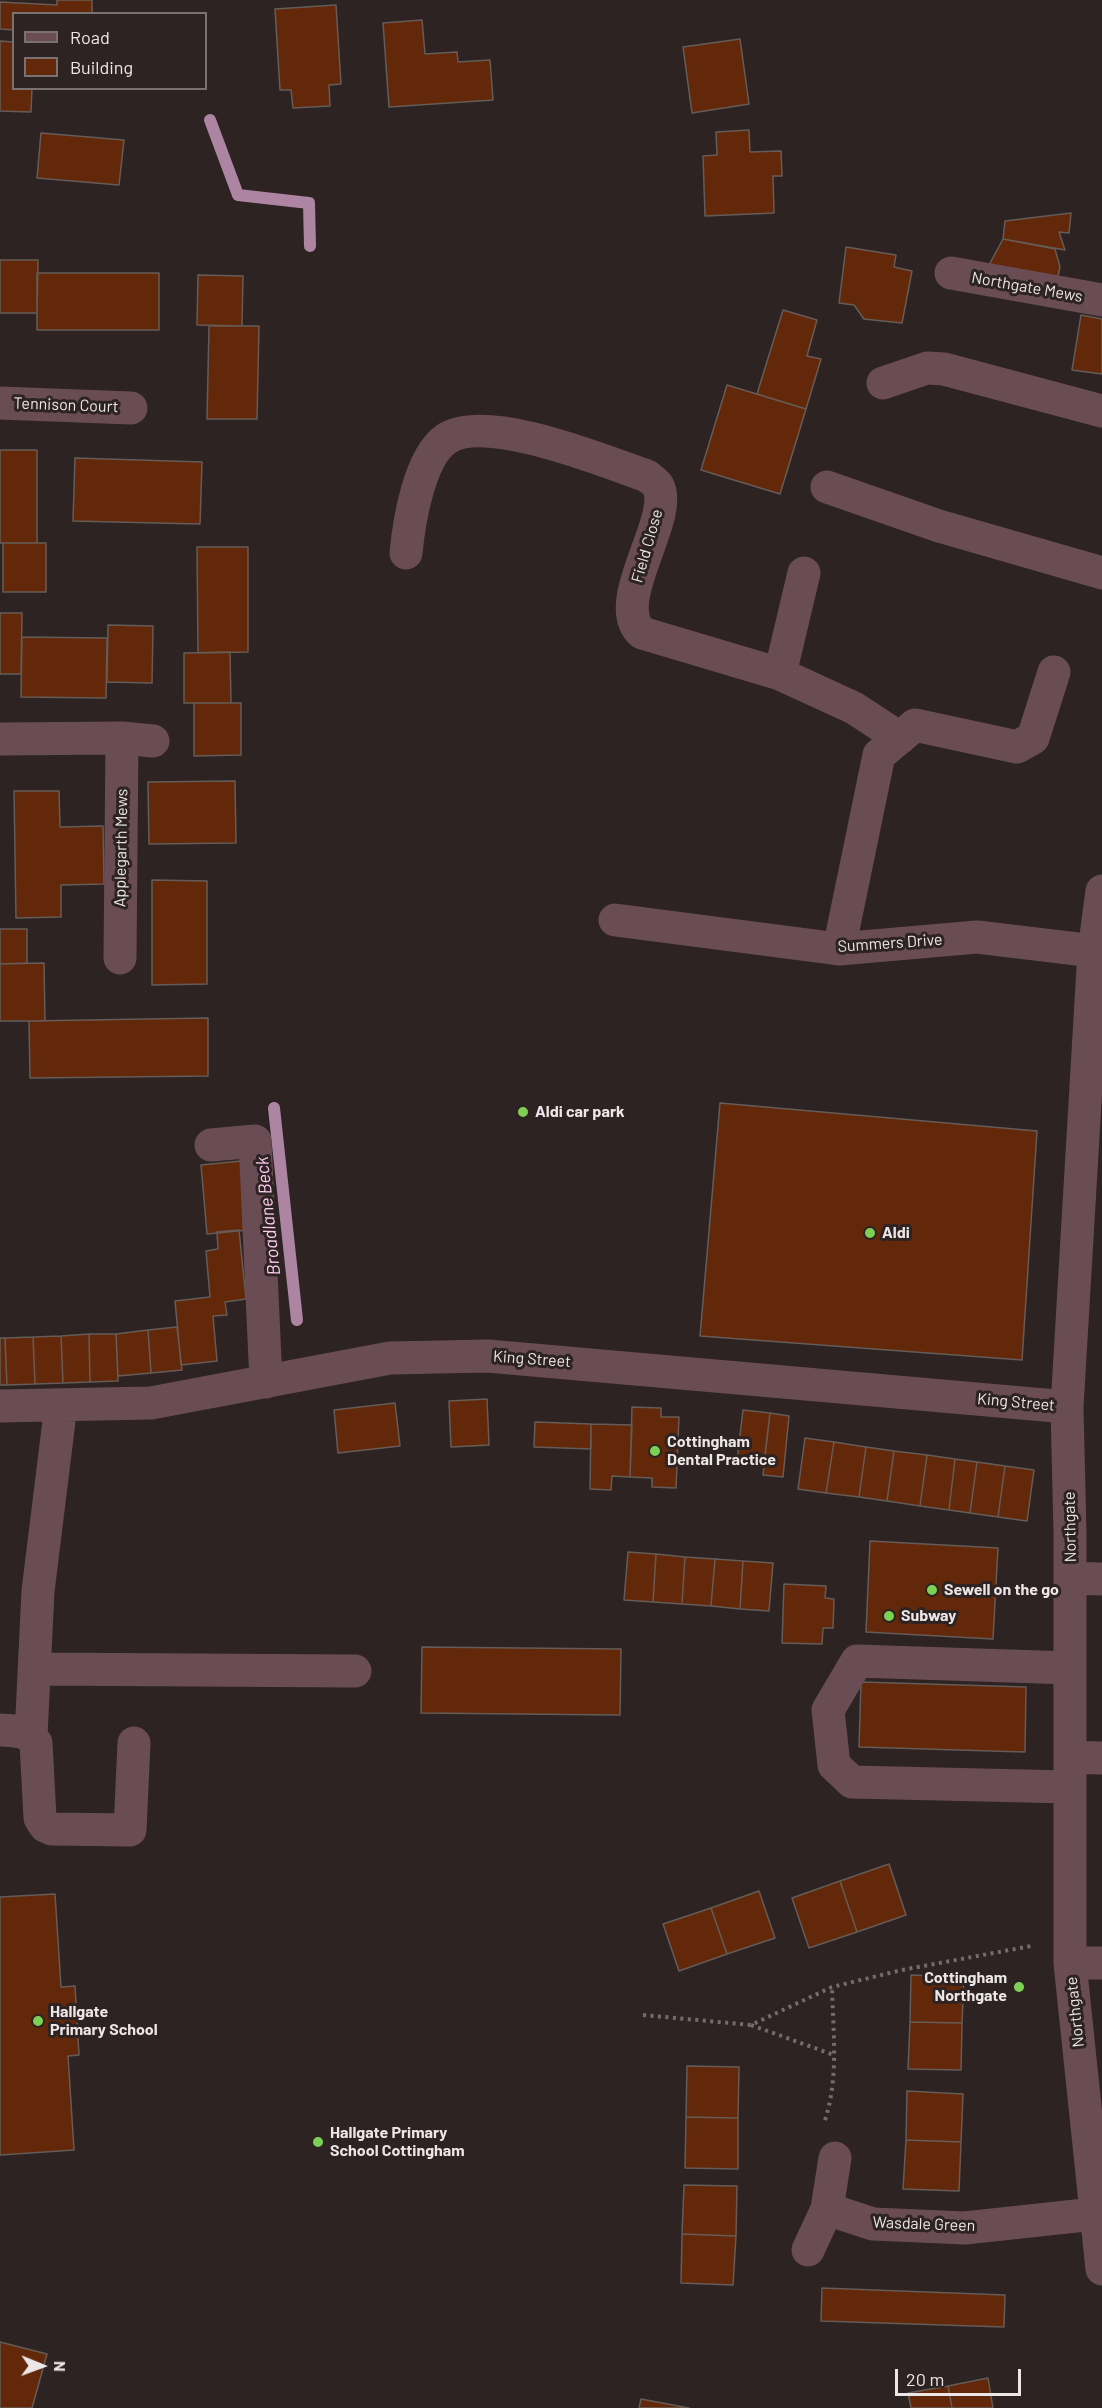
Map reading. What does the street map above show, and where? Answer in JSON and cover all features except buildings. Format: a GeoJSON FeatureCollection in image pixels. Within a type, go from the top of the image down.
{"type":"FeatureCollection","features":[{"type":"Feature","properties":{"kind":"street","name":"Northgate Mews"},"geometry":{"type":"LineString","coordinates":[[951,273],[1102,300]]}},
{"type":"Feature","properties":{"kind":"street"},"geometry":{"type":"LineString","coordinates":[[883,382],[927,368],[944,369],[1102,411]]}},
{"type":"Feature","properties":{"kind":"street","name":"Tennison Court"},"geometry":{"type":"LineString","coordinates":[[0,403],[131,408]]}},
{"type":"Feature","properties":{"kind":"street","name":"Field Close"},"geometry":{"type":"LineString","coordinates":[[406,553],[409,527],[424,472],[436,448],[447,438],[471,430],[490,430],[573,449],[647,476],[658,484],[661,498],[635,588],[631,617],[634,627],[642,633],[780,674],[854,708],[900,738]]}},
{"type":"Feature","properties":{"kind":"street"},"geometry":{"type":"LineString","coordinates":[[827,487],[939,526],[1102,573]]}},
{"type":"Feature","properties":{"kind":"street"},"geometry":{"type":"LineString","coordinates":[[780,674],[804,573]]}},
{"type":"Feature","properties":{"kind":"street"},"geometry":{"type":"LineString","coordinates":[[839,948],[879,755],[915,725],[1017,747],[1033,738],[1054,672]]}},
{"type":"Feature","properties":{"kind":"street","name":"Applegarth Mews"},"geometry":{"type":"LineString","coordinates":[[0,739],[137,739],[120,958]]}},
{"type":"Feature","properties":{"kind":"street","name":"Northgate"},"geometry":{"type":"LineString","coordinates":[[1102,891],[1094,951],[1067,1407],[1086,1578],[1070,1668],[1070,1951],[1094,2214],[1102,2270]]}},
{"type":"Feature","properties":{"kind":"street","name":"Summers Drive"},"geometry":{"type":"LineString","coordinates":[[615,920],[839,948],[977,937],[1094,951]]}},
{"type":"Feature","properties":{"kind":"street"},"geometry":{"type":"LineString","coordinates":[[211,1145],[255,1141],[266,1382]]}},
{"type":"Feature","properties":{"kind":"street","name":"King Street"},"geometry":{"type":"LineString","coordinates":[[0,1406],[152,1403],[390,1358],[488,1356],[1067,1407]]}},
{"type":"Feature","properties":{"kind":"street"},"geometry":{"type":"LineString","coordinates":[[61,1404],[38,1591],[35,1669],[16,1733],[36,1743],[40,1818],[45,1826],[52,1829],[130,1830],[134,1743]]}},
{"type":"Feature","properties":{"kind":"street"},"geometry":{"type":"LineString","coordinates":[[1070,1668],[857,1661],[828,1710],[834,1765],[852,1782],[1070,1772],[1102,1758]]}},
{"type":"Feature","properties":{"kind":"street"},"geometry":{"type":"LineString","coordinates":[[35,1669],[355,1671]]}},
{"type":"Feature","properties":{"kind":"street"},"geometry":{"type":"LineString","coordinates":[[1070,1951],[1102,1963]]}},
{"type":"Feature","properties":{"kind":"street"},"geometry":{"type":"LineString","coordinates":[[808,2250],[827,2209],[835,2158]]}},
{"type":"Feature","properties":{"kind":"street","name":"Wasdale Green"},"geometry":{"type":"LineString","coordinates":[[827,2209],[873,2224],[965,2228],[1094,2214]]}},
{"type":"Feature","properties":{"kind":"path"},"geometry":{"type":"LineString","coordinates":[[751,2025],[832,1987],[902,1970],[1070,1951]]}},
{"type":"Feature","properties":{"kind":"path"},"geometry":{"type":"LineString","coordinates":[[832,1987],[834,2055],[830,2105],[819,2140],[835,2158]]}},
{"type":"Feature","properties":{"kind":"path"},"geometry":{"type":"LineString","coordinates":[[643,2015],[751,2025],[834,2055]]}},
{"type":"Feature","properties":{"kind":"waterway","name":"Broadlane Beck"},"geometry":{"type":"LineString","coordinates":[[210,120],[238,195],[309,203],[310,246]]}},
{"type":"Feature","properties":{"kind":"waterway","name":"Broadlane Beck"},"geometry":{"type":"LineString","coordinates":[[274,1108],[297,1320]]}},
{"type":"Feature","properties":{"kind":"place","name":"Aldi car park"},"geometry":{"type":"Point","coordinates":[523,1112]}},
{"type":"Feature","properties":{"kind":"place","name":"Aldi"},"geometry":{"type":"Point","coordinates":[870,1233]}},
{"type":"Feature","properties":{"kind":"place","name":"Cottingham Dental Practice"},"geometry":{"type":"Point","coordinates":[655,1451]}},
{"type":"Feature","properties":{"kind":"place","name":"Sewell on the go"},"geometry":{"type":"Point","coordinates":[932,1590]}},
{"type":"Feature","properties":{"kind":"place","name":"Subway"},"geometry":{"type":"Point","coordinates":[889,1616]}},
{"type":"Feature","properties":{"kind":"place","name":"Cottingham Northgate"},"geometry":{"type":"Point","coordinates":[1019,1987]}},
{"type":"Feature","properties":{"kind":"place","name":"Hallgate Primary School"},"geometry":{"type":"Point","coordinates":[38,2021]}},
{"type":"Feature","properties":{"kind":"place","name":"Hallgate Primary School Cottingham"},"geometry":{"type":"Point","coordinates":[318,2142]}}]}
